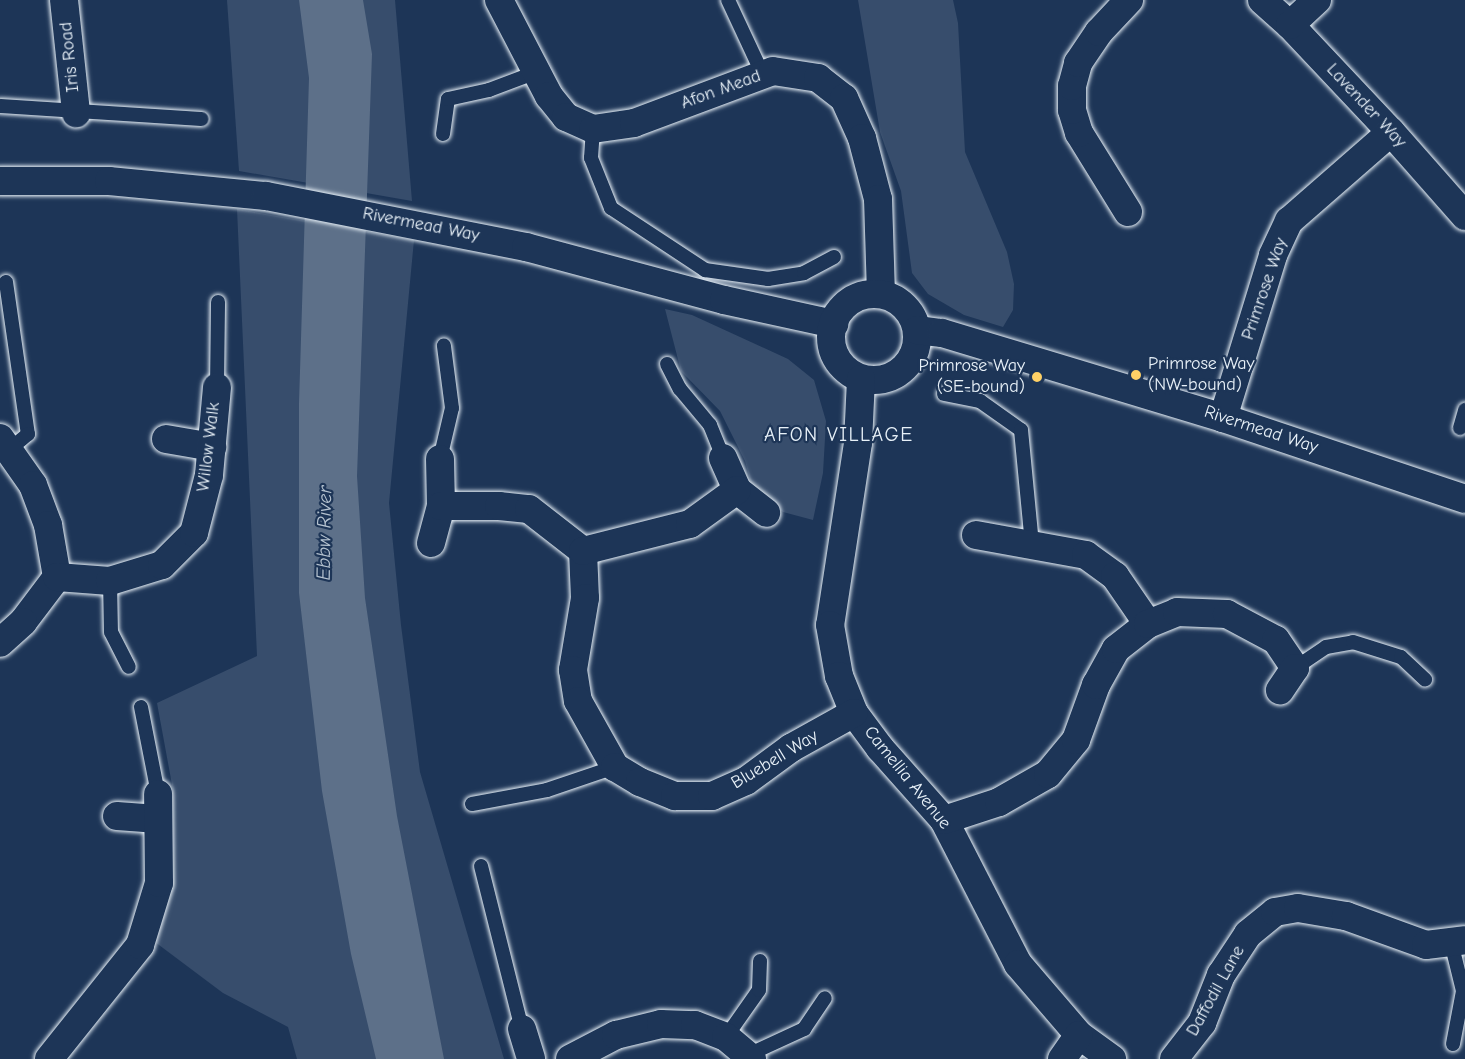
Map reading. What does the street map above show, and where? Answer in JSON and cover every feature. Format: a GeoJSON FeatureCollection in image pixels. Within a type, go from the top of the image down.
{"type":"FeatureCollection","features":[{"type":"Feature","properties":{"kind":"street","name":"Iris Road"},"geometry":{"type":"LineString","coordinates":[[64,0],[76,113]]}},
{"type":"Feature","properties":{"kind":"street"},"geometry":{"type":"LineString","coordinates":[[499,0],[549,96],[566,117],[593,129]]}},
{"type":"Feature","properties":{"kind":"street"},"geometry":{"type":"LineString","coordinates":[[1128,212],[1079,133],[1072,110],[1071,86],[1078,63],[1099,32],[1129,0]]}},
{"type":"Feature","properties":{"kind":"street","name":"Lavender Way"},"geometry":{"type":"LineString","coordinates":[[1262,0],[1290,25],[1391,132],[1465,216]]}},
{"type":"Feature","properties":{"kind":"street"},"geometry":{"type":"LineString","coordinates":[[1290,25],[1317,0]]}},
{"type":"Feature","properties":{"kind":"street","name":"Afon Mead"},"geometry":{"type":"LineString","coordinates":[[593,129],[634,123],[773,71],[818,78],[844,98],[862,138],[878,199],[881,294]]}},
{"type":"Feature","properties":{"kind":"street","name":"Primrose Way"},"geometry":{"type":"LineString","coordinates":[[1223,418],[1273,255],[1289,221],[1391,132]]}},
{"type":"Feature","properties":{"kind":"street","name":"Rivermead Way"},"geometry":{"type":"LineString","coordinates":[[0,181],[109,181],[266,195],[429,225],[834,324]]}},
{"type":"Feature","properties":{"kind":"street"},"geometry":{"type":"LineString","coordinates":[[881,294],[906,307],[917,330],[914,355],[906,367],[885,378],[861,379],[837,360],[830,339],[834,324],[840,309],[852,300],[881,294]]}},
{"type":"Feature","properties":{"kind":"street","name":"Rivermead Way"},"geometry":{"type":"LineString","coordinates":[[917,330],[942,333],[1223,418],[1465,499]]}},
{"type":"Feature","properties":{"kind":"street","name":"Camellia Avenue"},"geometry":{"type":"LineString","coordinates":[[861,379],[858,443],[830,625],[838,676],[854,713],[880,748],[944,820],[1018,964],[1079,1035],[1112,1059]]}},
{"type":"Feature","properties":{"kind":"street","name":"Willow Walk"},"geometry":{"type":"LineString","coordinates":[[57,578],[110,581],[162,565],[194,533],[212,447],[217,387]]}},
{"type":"Feature","properties":{"kind":"street"},"geometry":{"type":"LineString","coordinates":[[166,439],[212,447]]}},
{"type":"Feature","properties":{"kind":"street"},"geometry":{"type":"LineString","coordinates":[[0,643],[23,622],[57,578],[45,515],[33,485],[4,444]]}},
{"type":"Feature","properties":{"kind":"street"},"geometry":{"type":"LineString","coordinates":[[723,458],[737,490],[766,513]]}},
{"type":"Feature","properties":{"kind":"street"},"geometry":{"type":"LineString","coordinates":[[431,543],[441,506],[440,459]]}},
{"type":"Feature","properties":{"kind":"street"},"geometry":{"type":"LineString","coordinates":[[583,551],[690,524],[737,490]]}},
{"type":"Feature","properties":{"kind":"street"},"geometry":{"type":"LineString","coordinates":[[441,506],[529,509],[583,551],[585,598],[573,670],[578,701],[615,767]]}},
{"type":"Feature","properties":{"kind":"street"},"geometry":{"type":"LineString","coordinates":[[976,535],[1086,555],[1115,576],[1148,624]]}},
{"type":"Feature","properties":{"kind":"street"},"geometry":{"type":"LineString","coordinates":[[944,820],[999,802],[1048,774],[1076,740],[1096,686],[1116,649],[1148,624],[1177,612],[1227,614],[1276,640],[1287,679]]}},
{"type":"Feature","properties":{"kind":"street","name":"Bluebell Way"},"geometry":{"type":"LineString","coordinates":[[615,767],[675,796],[712,796],[746,781],[791,748],[854,713]]}},
{"type":"Feature","properties":{"kind":"street"},"geometry":{"type":"LineString","coordinates":[[49,1059],[140,945],[159,883],[158,806],[117,816]]}},
{"type":"Feature","properties":{"kind":"street","name":"Daffodil Lane"},"geometry":{"type":"LineString","coordinates":[[1174,1059],[1202,1023],[1221,975],[1248,934],[1275,912],[1298,908],[1346,916],[1426,945],[1458,941]]}},
{"type":"Feature","properties":{"kind":"street"},"geometry":{"type":"LineString","coordinates":[[570,1059],[616,1035],[661,1024],[695,1025],[726,1037],[751,1057]]}},
{"type":"Feature","properties":{"kind":"street"},"geometry":{"type":"LineString","coordinates":[[522,1029],[531,1059]]}},
{"type":"Feature","properties":{"kind":"street"},"geometry":{"type":"LineString","coordinates":[[1062,1059],[1079,1035]]}},
{"type":"Feature","properties":{"kind":"lane"},"geometry":{"type":"LineString","coordinates":[[728,0],[763,75]]}},
{"type":"Feature","properties":{"kind":"lane"},"geometry":{"type":"LineString","coordinates":[[443,134],[448,99],[489,90],[537,72]]}},
{"type":"Feature","properties":{"kind":"lane"},"geometry":{"type":"LineString","coordinates":[[0,106],[76,113],[202,119]]}},
{"type":"Feature","properties":{"kind":"lane"},"geometry":{"type":"LineString","coordinates":[[593,129],[591,158],[611,208],[705,270],[768,279],[804,273],[834,256]]}},
{"type":"Feature","properties":{"kind":"lane"},"geometry":{"type":"LineString","coordinates":[[4,444],[28,434],[6,282]]}},
{"type":"Feature","properties":{"kind":"lane"},"geometry":{"type":"LineString","coordinates":[[217,387],[218,302]]}},
{"type":"Feature","properties":{"kind":"lane"},"geometry":{"type":"LineString","coordinates":[[440,459],[452,408],[444,346]]}},
{"type":"Feature","properties":{"kind":"lane"},"geometry":{"type":"LineString","coordinates":[[667,364],[680,388],[710,425],[723,458]]}},
{"type":"Feature","properties":{"kind":"lane"},"geometry":{"type":"LineString","coordinates":[[944,394],[980,401],[1021,430],[1032,545]]}},
{"type":"Feature","properties":{"kind":"lane"},"geometry":{"type":"LineString","coordinates":[[1460,428],[1465,410]]}},
{"type":"Feature","properties":{"kind":"lane"},"geometry":{"type":"LineString","coordinates":[[110,581],[111,632],[129,668]]}},
{"type":"Feature","properties":{"kind":"lane"},"geometry":{"type":"LineString","coordinates":[[1287,679],[1326,647],[1353,642],[1401,657],[1425,679]]}},
{"type":"Feature","properties":{"kind":"lane"},"geometry":{"type":"LineString","coordinates":[[141,707],[158,806]]}},
{"type":"Feature","properties":{"kind":"lane"},"geometry":{"type":"LineString","coordinates":[[472,804],[547,790],[615,767]]}},
{"type":"Feature","properties":{"kind":"lane"},"geometry":{"type":"LineString","coordinates":[[481,866],[522,1029]]}},
{"type":"Feature","properties":{"kind":"lane"},"geometry":{"type":"LineString","coordinates":[[1453,1044],[1463,992],[1458,941]]}},
{"type":"Feature","properties":{"kind":"lane"},"geometry":{"type":"LineString","coordinates":[[726,1037],[759,990],[760,961]]}},
{"type":"Feature","properties":{"kind":"lane"},"geometry":{"type":"LineString","coordinates":[[751,1057],[804,1029],[825,998]]}},
{"type":"Feature","properties":{"kind":"shaded area"},"geometry":{"type":"Polygon","coordinates":[[[227,0],[395,0],[412,201],[239,171],[227,0]]]}},
{"type":"Feature","properties":{"kind":"shaded area"},"geometry":{"type":"Polygon","coordinates":[[[858,0],[953,0],[958,23],[965,152],[1007,252],[1014,284],[1013,310],[1003,327],[964,315],[928,294],[912,273],[901,191],[880,132],[858,0]]]}},
{"type":"Feature","properties":{"kind":"shaded area"},"geometry":{"type":"Polygon","coordinates":[[[237,209],[414,240],[389,503],[401,625],[420,772],[504,1059],[297,1059],[288,1027],[223,993],[155,942],[174,880],[173,790],[157,703],[257,656],[237,209]]]}},
{"type":"Feature","properties":{"kind":"shaded area"},"geometry":{"type":"Polygon","coordinates":[[[665,309],[692,315],[788,359],[814,380],[826,421],[823,473],[813,520],[783,512],[752,486],[745,461],[720,411],[681,371],[665,309]]]}},
{"type":"Feature","properties":{"kind":"water","name":"Ebbw River"},"geometry":{"type":"Polygon","coordinates":[[[299,0],[363,0],[372,54],[357,476],[365,598],[397,816],[444,1059],[376,1059],[351,954],[322,791],[299,593],[299,404],[309,78],[299,0]]]}},
{"type":"Feature","properties":{"kind":"place","name":"Primrose Way (NW-bound)"},"geometry":{"type":"Point","coordinates":[1136,375]}},
{"type":"Feature","properties":{"kind":"place","name":"Primrose Way (SE-bound)"},"geometry":{"type":"Point","coordinates":[1037,377]}},
{"type":"Feature","properties":{"kind":"district","name":"AFON VILLAGE"},"geometry":{"type":"Point","coordinates":[839,434]}}]}
